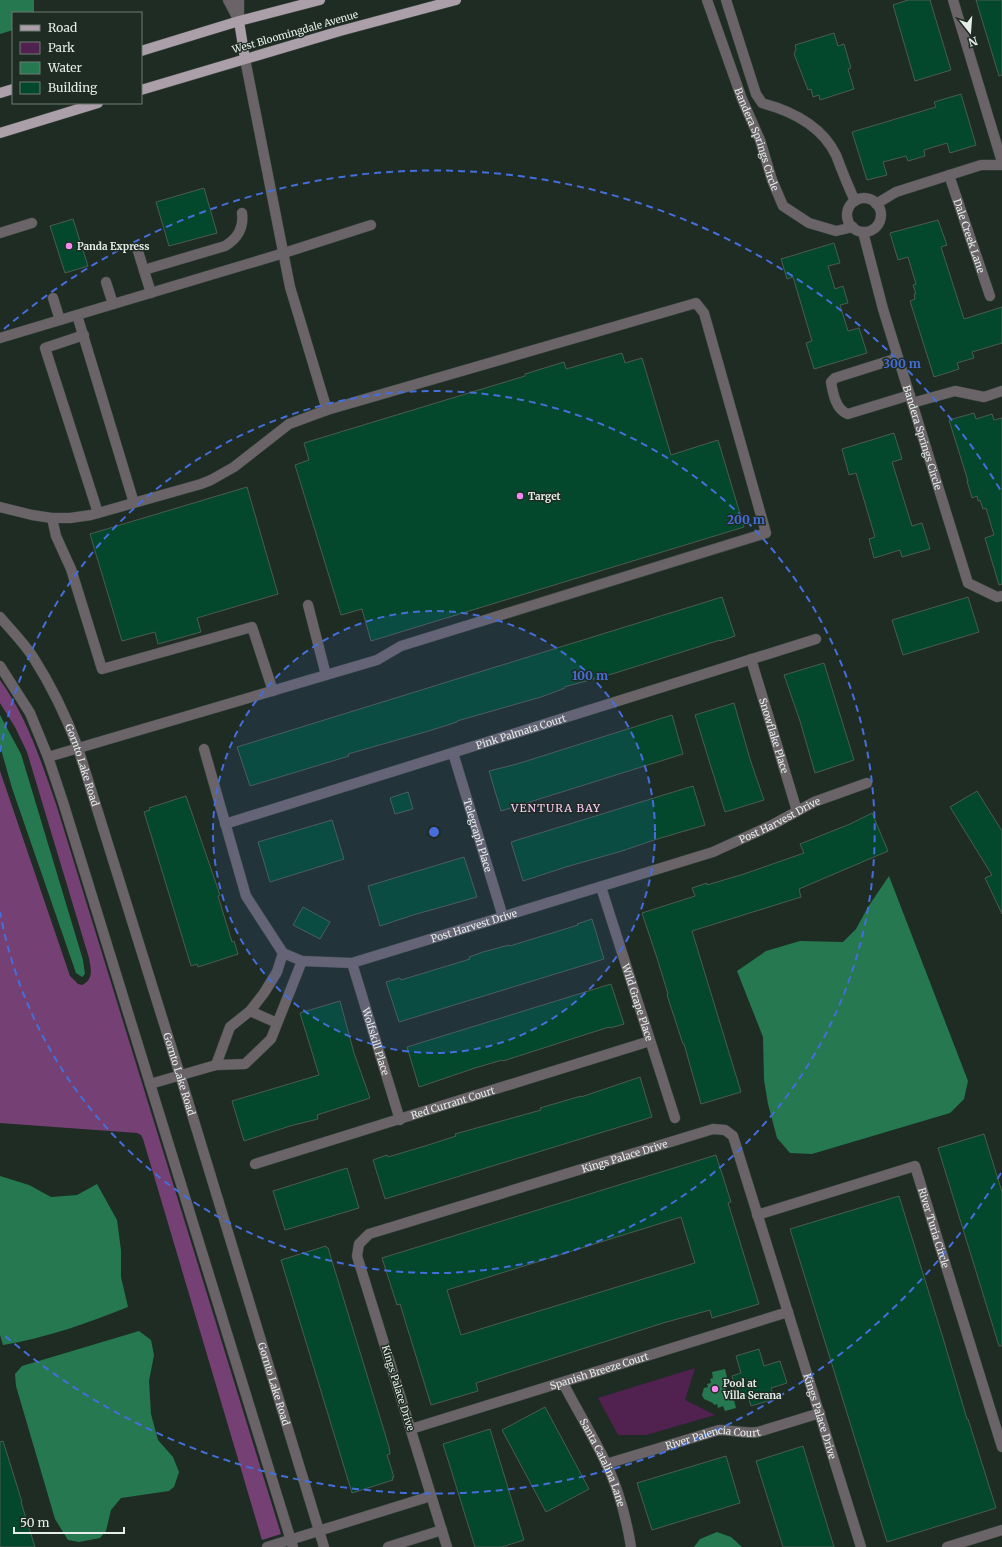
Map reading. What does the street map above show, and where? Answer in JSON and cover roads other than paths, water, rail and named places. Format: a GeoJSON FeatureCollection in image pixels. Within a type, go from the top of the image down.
{"type":"FeatureCollection","features":[{"type":"Feature","properties":{"kind":"main road"},"geometry":{"type":"LineString","coordinates":[[142,51],[320,0]]}},
{"type":"Feature","properties":{"kind":"main road","name":"West Bloomingdale Avenue"},"geometry":{"type":"LineString","coordinates":[[142,90],[244,59],[456,0]]}},
{"type":"Feature","properties":{"kind":"main road"},"geometry":{"type":"LineString","coordinates":[[239,22],[244,59]]}},
{"type":"Feature","properties":{"kind":"main road"},"geometry":{"type":"LineString","coordinates":[[0,93],[12,89]]}},
{"type":"Feature","properties":{"kind":"main road"},"geometry":{"type":"LineString","coordinates":[[0,133],[95,104]]}},
{"type":"Feature","properties":{"kind":"street"},"geometry":{"type":"LineString","coordinates":[[228,0],[239,22]]}},
{"type":"Feature","properties":{"kind":"street"},"geometry":{"type":"LineString","coordinates":[[239,0],[239,22]]}},
{"type":"Feature","properties":{"kind":"street","name":"Bandera Springs Circle"},"geometry":{"type":"LineString","coordinates":[[707,0],[742,98],[760,140],[772,180],[784,206],[809,224],[836,231],[853,227]]}},
{"type":"Feature","properties":{"kind":"street","name":"Bandera Springs Circle"},"geometry":{"type":"LineString","coordinates":[[726,0],[756,94],[762,104],[779,108],[807,122],[818,131],[835,154],[855,201]]}},
{"type":"Feature","properties":{"kind":"street"},"geometry":{"type":"LineString","coordinates":[[876,204],[896,192],[949,175],[981,165],[1002,164],[954,0]]}},
{"type":"Feature","properties":{"kind":"street"},"geometry":{"type":"LineString","coordinates":[[244,59],[290,287],[327,410]]}},
{"type":"Feature","properties":{"kind":"street","name":"Dale Creek Lane"},"geometry":{"type":"LineString","coordinates":[[949,175],[990,296]]}},
{"type":"Feature","properties":{"kind":"street"},"geometry":{"type":"LineString","coordinates":[[862,198],[867,198],[876,204],[881,214],[878,225],[874,229],[863,232],[853,227],[848,218],[848,213],[849,208],[855,201],[862,198]]}},
{"type":"Feature","properties":{"kind":"street"},"geometry":{"type":"LineString","coordinates":[[144,270],[225,246],[235,239],[241,230],[243,219],[242,213]]}},
{"type":"Feature","properties":{"kind":"street"},"geometry":{"type":"LineString","coordinates":[[0,233],[32,223]]}},
{"type":"Feature","properties":{"kind":"street"},"geometry":{"type":"LineString","coordinates":[[0,338],[284,253],[371,225]]}},
{"type":"Feature","properties":{"kind":"street","name":"Bandera Springs Circle"},"geometry":{"type":"LineString","coordinates":[[863,232],[883,309],[968,583],[997,598],[1002,596]]}},
{"type":"Feature","properties":{"kind":"street"},"geometry":{"type":"LineString","coordinates":[[137,248],[151,293]]}},
{"type":"Feature","properties":{"kind":"street"},"geometry":{"type":"LineString","coordinates":[[106,282],[113,304]]}},
{"type":"Feature","properties":{"kind":"street"},"geometry":{"type":"LineString","coordinates":[[53,298],[60,320]]}},
{"type":"Feature","properties":{"kind":"street"},"geometry":{"type":"LineString","coordinates":[[0,507],[32,515],[52,518],[70,518],[98,513],[134,503],[211,480],[253,454],[289,424],[327,410],[696,303],[704,313],[766,533],[401,646],[377,660],[48,757]]}},
{"type":"Feature","properties":{"kind":"street"},"geometry":{"type":"LineString","coordinates":[[77,315],[134,503]]}},
{"type":"Feature","properties":{"kind":"street"},"geometry":{"type":"LineString","coordinates":[[84,335],[45,348],[98,513]]}},
{"type":"Feature","properties":{"kind":"street"},"geometry":{"type":"LineString","coordinates":[[898,358],[835,378],[832,382],[833,392],[839,407],[848,414],[911,399],[955,391],[984,397],[1002,391]]}},
{"type":"Feature","properties":{"kind":"street"},"geometry":{"type":"LineString","coordinates":[[52,518],[56,536],[71,568],[102,669],[252,627],[273,691]]}},
{"type":"Feature","properties":{"kind":"street"},"geometry":{"type":"LineString","coordinates":[[308,606],[326,675]]}},
{"type":"Feature","properties":{"kind":"street","name":"Gornto Lake Road"},"geometry":{"type":"LineString","coordinates":[[0,616],[32,655],[61,709],[78,748],[180,1075],[324,1547]]}},
{"type":"Feature","properties":{"kind":"street","name":"Pink Palmata Court"},"geometry":{"type":"LineString","coordinates":[[225,824],[816,639]]}},
{"type":"Feature","properties":{"kind":"street","name":"Snowflake Place"},"geometry":{"type":"LineString","coordinates":[[751,660],[797,811]]}},
{"type":"Feature","properties":{"kind":"street"},"geometry":{"type":"LineString","coordinates":[[0,666],[30,714],[48,757],[292,1544]]}},
{"type":"Feature","properties":{"kind":"street"},"geometry":{"type":"LineString","coordinates":[[204,749],[246,896],[283,953],[277,972],[264,993],[250,1010],[230,1027],[216,1064]]}},
{"type":"Feature","properties":{"kind":"street","name":"Telegraph Place"},"geometry":{"type":"LineString","coordinates":[[453,753],[503,916]]}},
{"type":"Feature","properties":{"kind":"street","name":"Post Harvest Drive"},"geometry":{"type":"LineString","coordinates":[[283,953],[302,961],[352,963],[713,852],[814,802],[867,783]]}},
{"type":"Feature","properties":{"kind":"street","name":"Wild Grape Place"},"geometry":{"type":"LineString","coordinates":[[601,887],[675,1118]]}},
{"type":"Feature","properties":{"kind":"street"},"geometry":{"type":"LineString","coordinates":[[150,1084],[216,1064],[245,1064],[271,1039],[302,961]]}},
{"type":"Feature","properties":{"kind":"street","name":"Wolfskill Place"},"geometry":{"type":"LineString","coordinates":[[352,963],[400,1120]]}},
{"type":"Feature","properties":{"kind":"street"},"geometry":{"type":"LineString","coordinates":[[250,1010],[277,1023]]}},
{"type":"Feature","properties":{"kind":"street","name":"Red Currant Court"},"geometry":{"type":"LineString","coordinates":[[255,1164],[650,1041]]}},
{"type":"Feature","properties":{"kind":"street","name":"Kings Palace Drive"},"geometry":{"type":"LineString","coordinates":[[447,1547],[357,1256],[359,1244],[369,1234],[713,1129],[725,1130],[733,1136],[861,1547]]}},
{"type":"Feature","properties":{"kind":"street","name":"River Turia Circle"},"geometry":{"type":"LineString","coordinates":[[757,1215],[915,1166],[1002,1447]]}},
{"type":"Feature","properties":{"kind":"street","name":"Spanish Breeze Court"},"geometry":{"type":"LineString","coordinates":[[410,1429],[788,1312]]}},
{"type":"Feature","properties":{"kind":"street","name":"Santa Catalina Lane"},"geometry":{"type":"LineString","coordinates":[[562,1383],[606,1464],[618,1492],[626,1520],[630,1547]]}},
{"type":"Feature","properties":{"kind":"street","name":"River Palencia Court"},"geometry":{"type":"LineString","coordinates":[[606,1464],[719,1430],[748,1434],[820,1413]]}},
{"type":"Feature","properties":{"kind":"street"},"geometry":{"type":"LineString","coordinates":[[267,1547],[292,1544],[319,1531],[431,1496]]}},
{"type":"Feature","properties":{"kind":"street"},"geometry":{"type":"LineString","coordinates":[[388,1547],[442,1530]]}},
{"type":"Feature","properties":{"kind":"street"},"geometry":{"type":"LineString","coordinates":[[947,1547],[1002,1530]]}},
{"type":"Feature","properties":{"kind":"water"},"geometry":{"type":"Polygon","coordinates":[[[0,0],[34,0],[34,12],[12,12],[12,30],[0,34],[0,0]]]}},
{"type":"Feature","properties":{"kind":"water"},"geometry":{"type":"Polygon","coordinates":[[[0,715],[21,754],[83,960],[85,974],[82,977],[76,973],[12,788],[0,746],[0,715]]]}},
{"type":"Feature","properties":{"kind":"water"},"geometry":{"type":"Polygon","coordinates":[[[889,876],[968,1081],[964,1099],[950,1113],[812,1154],[790,1153],[777,1138],[768,1104],[764,1080],[763,1037],[737,971],[766,951],[800,941],[843,942],[856,929],[868,907],[889,876]]]}},
{"type":"Feature","properties":{"kind":"water"},"geometry":{"type":"Polygon","coordinates":[[[0,1176],[29,1185],[51,1197],[77,1195],[97,1184],[117,1220],[121,1250],[121,1277],[128,1307],[51,1334],[3,1345],[0,1335],[0,1176]]]}},
{"type":"Feature","properties":{"kind":"water"},"geometry":{"type":"Polygon","coordinates":[[[139,1331],[151,1340],[154,1355],[149,1381],[151,1414],[158,1440],[173,1457],[179,1472],[174,1487],[169,1491],[121,1498],[111,1510],[106,1531],[100,1538],[79,1542],[68,1540],[55,1519],[16,1386],[15,1374],[22,1366],[139,1331]]]}},
{"type":"Feature","properties":{"kind":"water","name":"Pool at Villa Serana"},"geometry":{"type":"Polygon","coordinates":[[[725,1369],[728,1381],[724,1382],[728,1397],[733,1396],[736,1408],[725,1411],[723,1406],[718,1408],[717,1404],[714,1405],[713,1403],[704,1399],[702,1395],[704,1388],[708,1387],[707,1384],[711,1383],[710,1379],[713,1378],[712,1372],[725,1369]]]}},
{"type":"Feature","properties":{"kind":"water"},"geometry":{"type":"Polygon","coordinates":[[[717,1532],[731,1537],[742,1547],[694,1547],[700,1539],[717,1532]]]}},
{"type":"Feature","properties":{"kind":"place","name":"Panda Express"},"geometry":{"type":"Point","coordinates":[69,246]}},
{"type":"Feature","properties":{"kind":"place","name":"Target"},"geometry":{"type":"Point","coordinates":[520,496]}},
{"type":"Feature","properties":{"kind":"place","name":"Pool at Villa Serana"},"geometry":{"type":"Point","coordinates":[715,1389]}},
{"type":"Feature","properties":{"kind":"district","name":"VENTURA BAY"},"geometry":{"type":"Point","coordinates":[556,808]}}]}
